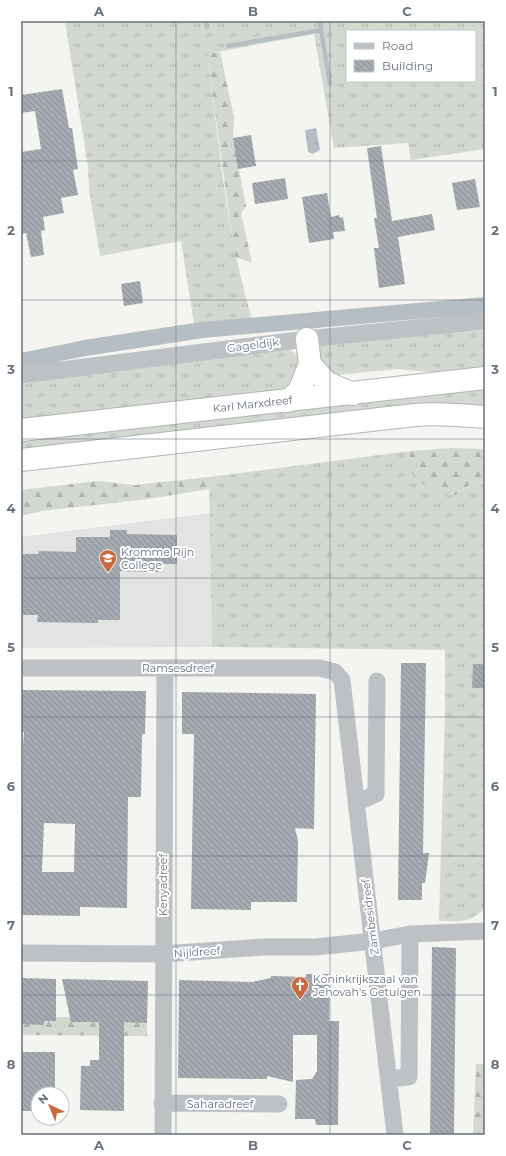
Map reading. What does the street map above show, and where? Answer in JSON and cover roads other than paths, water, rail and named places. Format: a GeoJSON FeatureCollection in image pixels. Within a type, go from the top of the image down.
{"type":"FeatureCollection","features":[{"type":"Feature","properties":{"kind":"highway"},"geometry":{"type":"LineString","coordinates":[[288,401],[299,391],[310,364],[307,339]]}},
{"type":"Feature","properties":{"kind":"highway"},"geometry":{"type":"LineString","coordinates":[[310,364],[328,383],[353,394]]}},
{"type":"Feature","properties":{"kind":"highway","name":"Karl Marxdreef"},"geometry":{"type":"LineString","coordinates":[[21,430],[485,378]]}},
{"type":"Feature","properties":{"kind":"highway"},"geometry":{"type":"LineString","coordinates":[[21,460],[414,415],[439,413],[453,416],[485,417]]}},
{"type":"Feature","properties":{"kind":"street","name":"Gageldijk"},"geometry":{"type":"LineString","coordinates":[[21,375],[307,339],[485,321]]}},
{"type":"Feature","properties":{"kind":"street","name":"Ramsesdreef"},"geometry":{"type":"LineString","coordinates":[[21,668],[320,668],[335,672]]}},
{"type":"Feature","properties":{"kind":"street","name":"Kenyadreef"},"geometry":{"type":"LineString","coordinates":[[163,1135],[165,668]]}},
{"type":"Feature","properties":{"kind":"street","name":"Zambesidreef"},"geometry":{"type":"LineString","coordinates":[[335,672],[342,680],[395,1135]]}},
{"type":"Feature","properties":{"kind":"street"},"geometry":{"type":"LineString","coordinates":[[356,803],[376,794],[377,681]]}},
{"type":"Feature","properties":{"kind":"street","name":"Nijldreef"},"geometry":{"type":"LineString","coordinates":[[21,953],[163,954],[263,947],[315,946],[373,941],[410,934],[485,931]]}},
{"type":"Feature","properties":{"kind":"street"},"geometry":{"type":"LineString","coordinates":[[389,1079],[409,1077],[410,934]]}},
{"type":"Feature","properties":{"kind":"street","name":"Saharadreef"},"geometry":{"type":"LineString","coordinates":[[162,1103],[279,1104]]}},
{"type":"Feature","properties":{"kind":"water"},"geometry":{"type":"Polygon","coordinates":[[[316,128],[320,150],[313,154],[308,152],[305,130],[316,128]]]}},
{"type":"Feature","properties":{"kind":"waterway"},"geometry":{"type":"LineString","coordinates":[[206,21],[207,27]]}},
{"type":"Feature","properties":{"kind":"waterway"},"geometry":{"type":"LineString","coordinates":[[320,21],[321,30]]}},
{"type":"Feature","properties":{"kind":"waterway"},"geometry":{"type":"LineString","coordinates":[[228,46],[321,30],[330,84]]}},
{"type":"Feature","properties":{"kind":"waterway"},"geometry":{"type":"LineString","coordinates":[[21,361],[85,348],[202,330],[485,305]]}},
{"type":"Feature","properties":{"kind":"place","name":"Kromme Rijn College"},"geometry":{"type":"Point","coordinates":[108,573]}},
{"type":"Feature","properties":{"kind":"place","name":"Koninkrijkszaal van Jehovah's Getuigen"},"geometry":{"type":"Point","coordinates":[300,1000]}}]}
